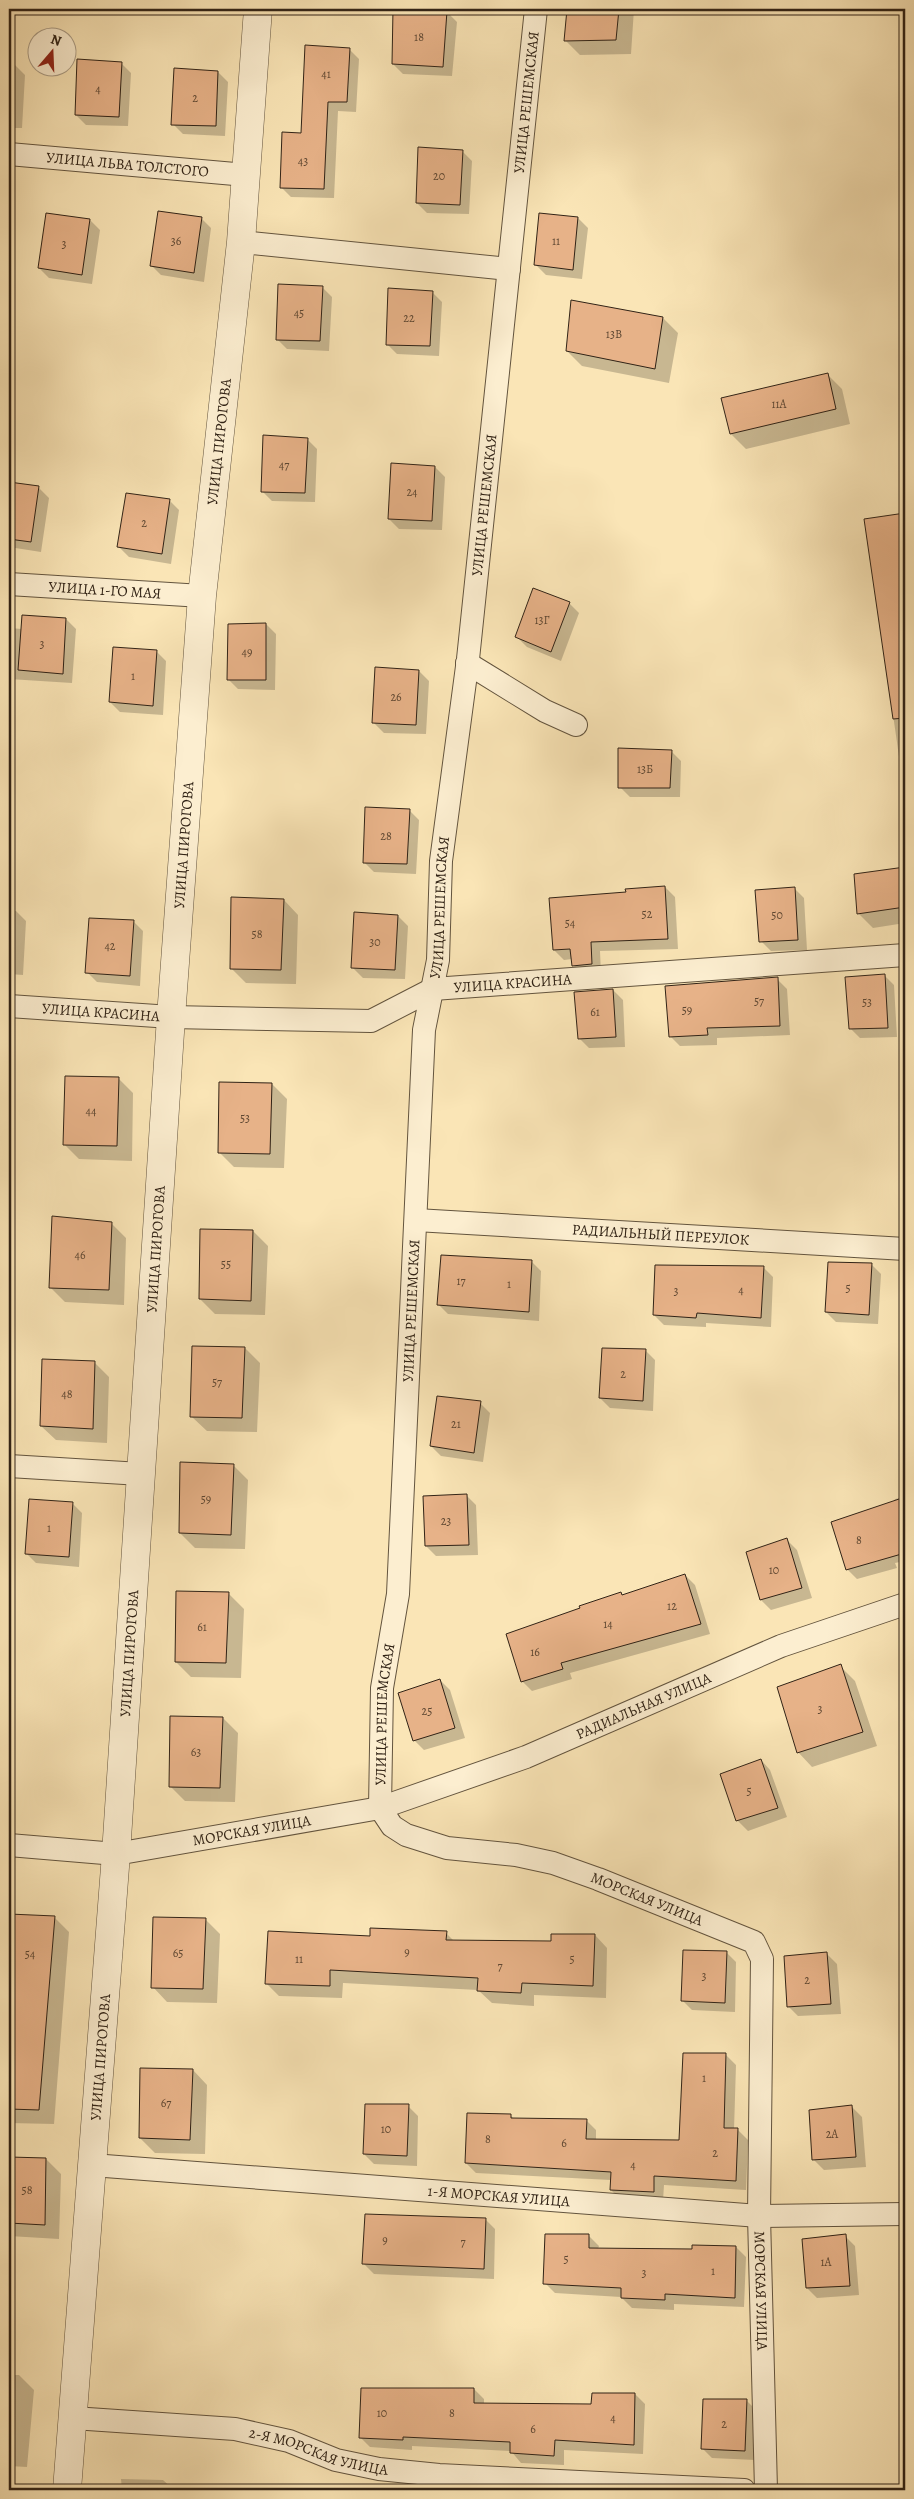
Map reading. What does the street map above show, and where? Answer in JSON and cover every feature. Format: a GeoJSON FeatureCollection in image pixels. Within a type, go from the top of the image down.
{"type":"FeatureCollection","features":[{"type":"Feature","properties":{"kind":"street","name":"УЛИЦА ПИРОГОВА"},"geometry":{"type":"LineString","coordinates":[[67,2490],[116,1854],[171,1017],[202,596],[241,242],[258,9]]}},
{"type":"Feature","properties":{"kind":"street","name":"УЛИЦА РЕШЕМСКАЯ"},"geometry":{"type":"LineString","coordinates":[[380,1808],[382,1688],[398,1594],[424,1030],[438,960],[442,861],[467,663],[536,9]]}},
{"type":"Feature","properties":{"kind":"street","name":"УЛИЦА ЛЬВА ТОЛСТОГО"},"geometry":{"type":"LineString","coordinates":[[9,154],[246,176]]}},
{"type":"Feature","properties":{"kind":"street"},"geometry":{"type":"LineString","coordinates":[[241,242],[509,269]]}},
{"type":"Feature","properties":{"kind":"street","name":"УЛИЦА 1-ГО МАЯ"},"geometry":{"type":"LineString","coordinates":[[9,584],[202,596]]}},
{"type":"Feature","properties":{"kind":"street"},"geometry":{"type":"LineString","coordinates":[[467,663],[545,711],[576,725]]}},
{"type":"Feature","properties":{"kind":"street","name":"УЛИЦА КРАСИНА"},"geometry":{"type":"LineString","coordinates":[[9,1006],[171,1017],[371,1021],[433,990],[905,954]]}},
{"type":"Feature","properties":{"kind":"street","name":"РАДИАЛЬНЫЙ ПЕРЕУЛОК"},"geometry":{"type":"LineString","coordinates":[[416,1220],[905,1249]]}},
{"type":"Feature","properties":{"kind":"street"},"geometry":{"type":"LineString","coordinates":[[9,1466],[141,1474]]}},
{"type":"Feature","properties":{"kind":"street","name":"РАДИАЛЬНАЯ УЛИЦА"},"geometry":{"type":"LineString","coordinates":[[380,1808],[526,1757],[782,1646],[905,1604]]}},
{"type":"Feature","properties":{"kind":"street","name":"МОРСКАЯ УЛИЦА"},"geometry":{"type":"LineString","coordinates":[[9,1845],[116,1854],[380,1808],[392,1826],[406,1835],[447,1848],[516,1855],[553,1863],[598,1879],[754,1942],[762,1959],[759,2216],[766,2490]]}},
{"type":"Feature","properties":{"kind":"street","name":"1-Я МОРСКАЯ УЛИЦА"},"geometry":{"type":"LineString","coordinates":[[92,2165],[759,2216],[905,2214]]}},
{"type":"Feature","properties":{"kind":"street","name":"2-Я МОРСКАЯ УЛИЦА"},"geometry":{"type":"LineString","coordinates":[[73,2418],[235,2428],[289,2441],[336,2460],[379,2469],[439,2475],[744,2490]]}},
{"type":"Feature","properties":{"kind":"building"},"geometry":{"type":"Polygon","coordinates":[[[393,9],[447,11],[443,67],[392,64],[393,9]]]}},
{"type":"Feature","properties":{"kind":"building"},"geometry":{"type":"Polygon","coordinates":[[[567,9],[619,9],[616,40],[564,41],[567,9]]]}},
{"type":"Feature","properties":{"kind":"building"},"geometry":{"type":"Polygon","coordinates":[[[305,45],[350,48],[347,102],[328,102],[324,189],[280,188],[282,132],[301,133],[305,45]]]}},
{"type":"Feature","properties":{"kind":"building"},"geometry":{"type":"Polygon","coordinates":[[[78,59],[122,62],[119,117],[75,115],[78,59]]]}},
{"type":"Feature","properties":{"kind":"building"},"geometry":{"type":"Polygon","coordinates":[[[174,68],[218,71],[216,126],[171,125],[174,68]]]}},
{"type":"Feature","properties":{"kind":"building"},"geometry":{"type":"Polygon","coordinates":[[[418,147],[463,150],[460,205],[416,203],[418,147]]]}},
{"type":"Feature","properties":{"kind":"building"},"geometry":{"type":"Polygon","coordinates":[[[158,211],[202,217],[194,273],[150,266],[158,211]]]}},
{"type":"Feature","properties":{"kind":"building"},"geometry":{"type":"Polygon","coordinates":[[[46,213],[90,219],[82,275],[38,268],[46,213]]]}},
{"type":"Feature","properties":{"kind":"building"},"geometry":{"type":"Polygon","coordinates":[[[539,213],[578,217],[573,270],[534,265],[539,213]]]}},
{"type":"Feature","properties":{"kind":"building"},"geometry":{"type":"Polygon","coordinates":[[[278,284],[323,286],[320,341],[276,340],[278,284]]]}},
{"type":"Feature","properties":{"kind":"building"},"geometry":{"type":"Polygon","coordinates":[[[388,288],[433,291],[430,346],[386,345],[388,288]]]}},
{"type":"Feature","properties":{"kind":"building"},"geometry":{"type":"Polygon","coordinates":[[[571,300],[663,317],[655,369],[566,351],[571,300]]]}},
{"type":"Feature","properties":{"kind":"building"},"geometry":{"type":"Polygon","coordinates":[[[828,373],[836,409],[730,434],[721,398],[828,373]]]}},
{"type":"Feature","properties":{"kind":"building"},"geometry":{"type":"Polygon","coordinates":[[[263,435],[308,438],[305,493],[261,492],[263,435]]]}},
{"type":"Feature","properties":{"kind":"building"},"geometry":{"type":"Polygon","coordinates":[[[391,463],[435,466],[432,521],[388,519],[391,463]]]}},
{"type":"Feature","properties":{"kind":"building"},"geometry":{"type":"Polygon","coordinates":[[[9,482],[39,486],[31,542],[9,539],[9,482]]]}},
{"type":"Feature","properties":{"kind":"building"},"geometry":{"type":"Polygon","coordinates":[[[126,493],[170,499],[162,554],[117,547],[126,493]]]}},
{"type":"Feature","properties":{"kind":"building"},"geometry":{"type":"Polygon","coordinates":[[[905,513],[905,718],[893,719],[864,519],[905,513]]]}},
{"type":"Feature","properties":{"kind":"building"},"geometry":{"type":"Polygon","coordinates":[[[533,588],[570,602],[551,652],[515,637],[533,588]]]}},
{"type":"Feature","properties":{"kind":"building"},"geometry":{"type":"Polygon","coordinates":[[[22,615],[66,618],[63,674],[18,670],[22,615]]]}},
{"type":"Feature","properties":{"kind":"building"},"geometry":{"type":"Polygon","coordinates":[[[266,623],[266,680],[227,680],[228,624],[266,623]]]}},
{"type":"Feature","properties":{"kind":"building"},"geometry":{"type":"Polygon","coordinates":[[[113,647],[157,650],[153,706],[109,702],[113,647]]]}},
{"type":"Feature","properties":{"kind":"building"},"geometry":{"type":"Polygon","coordinates":[[[375,667],[419,670],[416,725],[372,723],[375,667]]]}},
{"type":"Feature","properties":{"kind":"building"},"geometry":{"type":"Polygon","coordinates":[[[618,748],[672,750],[670,788],[618,788],[618,748]]]}},
{"type":"Feature","properties":{"kind":"building"},"geometry":{"type":"Polygon","coordinates":[[[365,807],[410,809],[407,864],[363,863],[365,807]]]}},
{"type":"Feature","properties":{"kind":"building"},"geometry":{"type":"Polygon","coordinates":[[[905,867],[905,907],[857,914],[854,874],[905,867]]]}},
{"type":"Feature","properties":{"kind":"building"},"geometry":{"type":"Polygon","coordinates":[[[665,886],[668,939],[591,942],[592,964],[572,966],[570,949],[553,950],[549,898],[626,892],[625,889],[665,886]]]}},
{"type":"Feature","properties":{"kind":"building"},"geometry":{"type":"Polygon","coordinates":[[[795,887],[798,940],[759,942],[755,890],[795,887]]]}},
{"type":"Feature","properties":{"kind":"building"},"geometry":{"type":"Polygon","coordinates":[[[231,897],[284,899],[281,970],[230,969],[231,897]]]}},
{"type":"Feature","properties":{"kind":"building"},"geometry":{"type":"Polygon","coordinates":[[[354,912],[398,915],[395,970],[351,968],[354,912]]]}},
{"type":"Feature","properties":{"kind":"building"},"geometry":{"type":"Polygon","coordinates":[[[89,918],[134,920],[130,976],[85,973],[89,918]]]}},
{"type":"Feature","properties":{"kind":"building"},"geometry":{"type":"Polygon","coordinates":[[[885,974],[888,1028],[849,1029],[845,977],[885,974]]]}},
{"type":"Feature","properties":{"kind":"building"},"geometry":{"type":"Polygon","coordinates":[[[778,977],[780,1026],[707,1028],[708,1035],[669,1037],[665,986],[778,977]]]}},
{"type":"Feature","properties":{"kind":"building"},"geometry":{"type":"Polygon","coordinates":[[[613,989],[616,1037],[578,1039],[574,992],[613,989]]]}},
{"type":"Feature","properties":{"kind":"building"},"geometry":{"type":"Polygon","coordinates":[[[65,1076],[119,1077],[117,1146],[63,1145],[65,1076]]]}},
{"type":"Feature","properties":{"kind":"building"},"geometry":{"type":"Polygon","coordinates":[[[219,1082],[272,1083],[270,1154],[218,1153],[219,1082]]]}},
{"type":"Feature","properties":{"kind":"building"},"geometry":{"type":"Polygon","coordinates":[[[52,1216],[112,1222],[109,1290],[49,1288],[52,1216]]]}},
{"type":"Feature","properties":{"kind":"building"},"geometry":{"type":"Polygon","coordinates":[[[200,1229],[253,1230],[251,1301],[199,1299],[200,1229]]]}},
{"type":"Feature","properties":{"kind":"building"},"geometry":{"type":"Polygon","coordinates":[[[441,1255],[532,1260],[529,1312],[437,1305],[441,1255]]]}},
{"type":"Feature","properties":{"kind":"building"},"geometry":{"type":"Polygon","coordinates":[[[828,1262],[872,1263],[869,1315],[825,1312],[828,1262]]]}},
{"type":"Feature","properties":{"kind":"building"},"geometry":{"type":"Polygon","coordinates":[[[655,1265],[764,1266],[761,1318],[697,1313],[696,1318],[653,1315],[655,1265]]]}},
{"type":"Feature","properties":{"kind":"building"},"geometry":{"type":"Polygon","coordinates":[[[192,1346],[245,1347],[242,1418],[190,1417],[192,1346]]]}},
{"type":"Feature","properties":{"kind":"building"},"geometry":{"type":"Polygon","coordinates":[[[602,1348],[646,1349],[643,1401],[599,1398],[602,1348]]]}},
{"type":"Feature","properties":{"kind":"building"},"geometry":{"type":"Polygon","coordinates":[[[42,1359],[95,1361],[93,1429],[40,1426],[42,1359]]]}},
{"type":"Feature","properties":{"kind":"building"},"geometry":{"type":"Polygon","coordinates":[[[437,1396],[481,1401],[474,1453],[430,1446],[437,1396]]]}},
{"type":"Feature","properties":{"kind":"building"},"geometry":{"type":"Polygon","coordinates":[[[180,1462],[234,1464],[231,1535],[179,1533],[180,1462]]]}},
{"type":"Feature","properties":{"kind":"building"},"geometry":{"type":"Polygon","coordinates":[[[467,1494],[469,1545],[425,1546],[423,1496],[467,1494]]]}},
{"type":"Feature","properties":{"kind":"building"},"geometry":{"type":"Polygon","coordinates":[[[905,1497],[905,1553],[846,1570],[831,1522],[905,1497]]]}},
{"type":"Feature","properties":{"kind":"building"},"geometry":{"type":"Polygon","coordinates":[[[29,1499],[73,1502],[69,1557],[25,1554],[29,1499]]]}},
{"type":"Feature","properties":{"kind":"building"},"geometry":{"type":"Polygon","coordinates":[[[787,1538],[802,1588],[760,1600],[746,1552],[787,1538]]]}},
{"type":"Feature","properties":{"kind":"building"},"geometry":{"type":"Polygon","coordinates":[[[685,1574],[701,1624],[561,1663],[563,1669],[521,1682],[506,1634],[580,1608],[579,1606],[621,1592],[622,1595],[685,1574]]]}},
{"type":"Feature","properties":{"kind":"building"},"geometry":{"type":"Polygon","coordinates":[[[176,1591],[229,1592],[226,1663],[175,1662],[176,1591]]]}},
{"type":"Feature","properties":{"kind":"building"},"geometry":{"type":"Polygon","coordinates":[[[841,1664],[863,1732],[797,1753],[777,1687],[841,1664]]]}},
{"type":"Feature","properties":{"kind":"building"},"geometry":{"type":"Polygon","coordinates":[[[440,1679],[455,1728],[413,1741],[398,1693],[440,1679]]]}},
{"type":"Feature","properties":{"kind":"building"},"geometry":{"type":"Polygon","coordinates":[[[170,1716],[223,1717],[220,1788],[169,1787],[170,1716]]]}},
{"type":"Feature","properties":{"kind":"building"},"geometry":{"type":"Polygon","coordinates":[[[761,1759],[778,1808],[736,1821],[720,1774],[761,1759]]]}},
{"type":"Feature","properties":{"kind":"building"},"geometry":{"type":"Polygon","coordinates":[[[9,1914],[55,1916],[39,2110],[9,2109],[9,1914]]]}},
{"type":"Feature","properties":{"kind":"building"},"geometry":{"type":"Polygon","coordinates":[[[153,1917],[206,1918],[203,1989],[151,1988],[153,1917]]]}},
{"type":"Feature","properties":{"kind":"building"},"geometry":{"type":"Polygon","coordinates":[[[370,1928],[447,1931],[446,1940],[551,1941],[551,1934],[595,1934],[593,1986],[522,1983],[521,1993],[477,1991],[478,1978],[330,1970],[330,1986],[265,1984],[268,1931],[370,1936],[370,1928]]]}},
{"type":"Feature","properties":{"kind":"building"},"geometry":{"type":"Polygon","coordinates":[[[683,1950],[727,1951],[725,2003],[681,2001],[683,1950]]]}},
{"type":"Feature","properties":{"kind":"building"},"geometry":{"type":"Polygon","coordinates":[[[827,1952],[831,2004],[787,2007],[784,1956],[827,1952]]]}},
{"type":"Feature","properties":{"kind":"building"},"geometry":{"type":"Polygon","coordinates":[[[683,2053],[726,2053],[724,2128],[738,2128],[736,2181],[654,2176],[654,2192],[610,2190],[611,2172],[465,2163],[467,2113],[511,2114],[511,2118],[587,2119],[586,2139],[679,2140],[683,2053]]]}},
{"type":"Feature","properties":{"kind":"building"},"geometry":{"type":"Polygon","coordinates":[[[140,2068],[193,2069],[190,2140],[139,2138],[140,2068]]]}},
{"type":"Feature","properties":{"kind":"building"},"geometry":{"type":"Polygon","coordinates":[[[365,2104],[409,2104],[407,2156],[363,2154],[365,2104]]]}},
{"type":"Feature","properties":{"kind":"building"},"geometry":{"type":"Polygon","coordinates":[[[852,2105],[856,2157],[812,2160],[809,2110],[852,2105]]]}},
{"type":"Feature","properties":{"kind":"building"},"geometry":{"type":"Polygon","coordinates":[[[9,2157],[46,2158],[45,2225],[9,2223],[9,2157]]]}},
{"type":"Feature","properties":{"kind":"building"},"geometry":{"type":"Polygon","coordinates":[[[365,2214],[486,2218],[484,2269],[362,2264],[365,2214]]]}},
{"type":"Feature","properties":{"kind":"building"},"geometry":{"type":"Polygon","coordinates":[[[545,2234],[589,2234],[589,2248],[692,2249],[692,2245],[736,2246],[735,2298],[665,2294],[665,2300],[621,2298],[621,2288],[543,2284],[545,2234]]]}},
{"type":"Feature","properties":{"kind":"building"},"geometry":{"type":"Polygon","coordinates":[[[846,2234],[850,2286],[806,2288],[802,2239],[846,2234]]]}},
{"type":"Feature","properties":{"kind":"building"},"geometry":{"type":"Polygon","coordinates":[[[361,2388],[474,2388],[474,2403],[591,2404],[592,2393],[635,2393],[634,2445],[555,2440],[554,2456],[510,2453],[510,2442],[403,2437],[403,2440],[359,2438],[361,2388]]]}},
{"type":"Feature","properties":{"kind":"building"},"geometry":{"type":"Polygon","coordinates":[[[703,2399],[747,2399],[745,2451],[701,2449],[703,2399]]]}}]}
